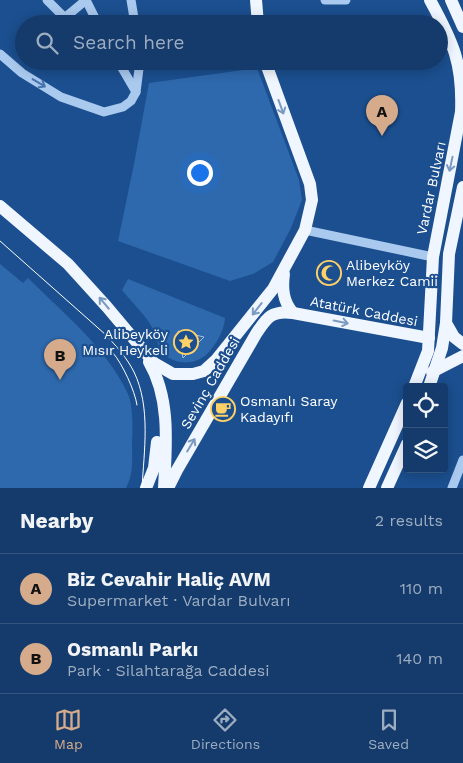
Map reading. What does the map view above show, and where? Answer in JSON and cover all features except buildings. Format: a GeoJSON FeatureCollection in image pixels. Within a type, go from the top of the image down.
{"type":"FeatureCollection","features":[{"type":"Feature","properties":{"kind":"main road"},"geometry":{"type":"LineString","coordinates":[[256,0],[257,15]]}},
{"type":"Feature","properties":{"kind":"main road","name":"Vardar Bulvarı"},"geometry":{"type":"LineString","coordinates":[[430,0],[438,15]]}},
{"type":"Feature","properties":{"kind":"main road"},"geometry":{"type":"LineString","coordinates":[[451,0],[463,27]]}},
{"type":"Feature","properties":{"kind":"main road","name":"Vardar Bulvarı"},"geometry":{"type":"LineString","coordinates":[[416,383],[425,360],[429,338],[433,257],[462,112],[462,88],[458,61],[448,35]]}},
{"type":"Feature","properties":{"kind":"main road"},"geometry":{"type":"LineString","coordinates":[[0,206],[68,264],[107,307],[154,364],[173,374],[193,374],[204,371],[216,360],[273,289],[305,230],[312,200],[310,184],[268,70]]}},
{"type":"Feature","properties":{"kind":"main road"},"geometry":{"type":"LineString","coordinates":[[431,383],[442,348],[446,323],[449,254],[461,211],[463,187]]}},
{"type":"Feature","properties":{"kind":"main road"},"geometry":{"type":"LineString","coordinates":[[285,269],[282,285],[283,294],[288,307],[294,313]]}},
{"type":"Feature","properties":{"kind":"main road"},"geometry":{"type":"LineString","coordinates":[[429,338],[434,319],[446,306]]}},
{"type":"Feature","properties":{"kind":"main road","name":"Sevinç Caddesi"},"geometry":{"type":"LineString","coordinates":[[168,488],[180,464],[268,317],[282,312],[294,313]]}},
{"type":"Feature","properties":{"kind":"main road","name":"Atatürk Caddesi"},"geometry":{"type":"LineString","coordinates":[[294,313],[429,338]]}},
{"type":"Feature","properties":{"kind":"main road"},"geometry":{"type":"LineString","coordinates":[[446,323],[454,337],[463,344]]}},
{"type":"Feature","properties":{"kind":"main road"},"geometry":{"type":"LineString","coordinates":[[146,355],[153,368],[160,389],[165,418],[164,488]]}},
{"type":"Feature","properties":{"kind":"main road"},"geometry":{"type":"LineString","coordinates":[[418,383],[436,370],[463,356]]}},
{"type":"Feature","properties":{"kind":"main road","name":"Sevinç Caddesi"},"geometry":{"type":"LineString","coordinates":[[146,488],[152,476],[157,452],[156,398],[160,389]]}},
{"type":"Feature","properties":{"kind":"main road"},"geometry":{"type":"LineString","coordinates":[[369,488],[403,412]]}},
{"type":"Feature","properties":{"kind":"main road"},"geometry":{"type":"LineString","coordinates":[[387,488],[403,453]]}},
{"type":"Feature","properties":{"kind":"street"},"geometry":{"type":"LineString","coordinates":[[47,0],[62,15]]}},
{"type":"Feature","properties":{"kind":"street"},"geometry":{"type":"LineString","coordinates":[[68,15],[86,0],[94,15]]}},
{"type":"Feature","properties":{"kind":"street"},"geometry":{"type":"LineString","coordinates":[[131,0],[134,15]]}},
{"type":"Feature","properties":{"kind":"street"},"geometry":{"type":"LineString","coordinates":[[325,1],[346,0]]}},
{"type":"Feature","properties":{"kind":"street"},"geometry":{"type":"LineString","coordinates":[[0,54],[15,67]]}},
{"type":"Feature","properties":{"kind":"street"},"geometry":{"type":"LineString","coordinates":[[19,70],[61,96],[104,112],[123,107],[131,101],[136,92],[139,70]]}},
{"type":"Feature","properties":{"kind":"street"},"geometry":{"type":"LineString","coordinates":[[123,70],[136,92]]}},
{"type":"Feature","properties":{"kind":"street"},"geometry":{"type":"LineString","coordinates":[[305,230],[433,257]]}},
{"type":"Feature","properties":{"kind":"street"},"geometry":{"type":"LineString","coordinates":[[452,488],[463,460]]}},
{"type":"Feature","properties":{"kind":"shaded area"},"geometry":{"type":"Polygon","coordinates":[[[243,70],[258,70],[299,180],[302,200],[291,228],[273,262],[253,274],[230,281],[118,241],[149,83],[243,70]]]}},
{"type":"Feature","properties":{"kind":"shaded area"},"geometry":{"type":"Polygon","coordinates":[[[0,264],[23,283],[28,278],[96,346],[119,377],[130,399],[132,418],[132,466],[126,488],[0,488],[0,264]]]}},
{"type":"Feature","properties":{"kind":"shaded area"},"geometry":{"type":"Polygon","coordinates":[[[128,279],[225,318],[216,343],[206,355],[201,359],[189,362],[177,361],[166,356],[160,349],[150,324],[122,290],[128,279]]]}},
{"type":"Feature","properties":{"kind":"shaded area"},"geometry":{"type":"Polygon","coordinates":[[[178,331],[204,337],[183,358],[178,331]]]}},
{"type":"Feature","properties":{"kind":"tram line"},"geometry":{"type":"LineString","coordinates":[[0,241],[106,335],[134,372],[143,400],[145,414],[142,488]]}},
{"type":"Feature","properties":{"kind":"tram line"},"geometry":{"type":"LineString","coordinates":[[113,353],[128,378],[137,405]]}},
{"type":"Feature","properties":{"kind":"place","name":"Biz Cevahir Haliç AVM"},"geometry":{"type":"Point","coordinates":[382,136]}},
{"type":"Feature","properties":{"kind":"place","name":"Alibeyköy Merkez Camii"},"geometry":{"type":"Point","coordinates":[329,273]}},
{"type":"Feature","properties":{"kind":"place","name":"Alibeyköy Mısır Heykeli"},"geometry":{"type":"Point","coordinates":[186,342]}},
{"type":"Feature","properties":{"kind":"place","name":"Osmanlı Parkı"},"geometry":{"type":"Point","coordinates":[60,380]}},
{"type":"Feature","properties":{"kind":"place","name":"Osmanlı Saray Kadayıfı"},"geometry":{"type":"Point","coordinates":[223,409]}}]}
